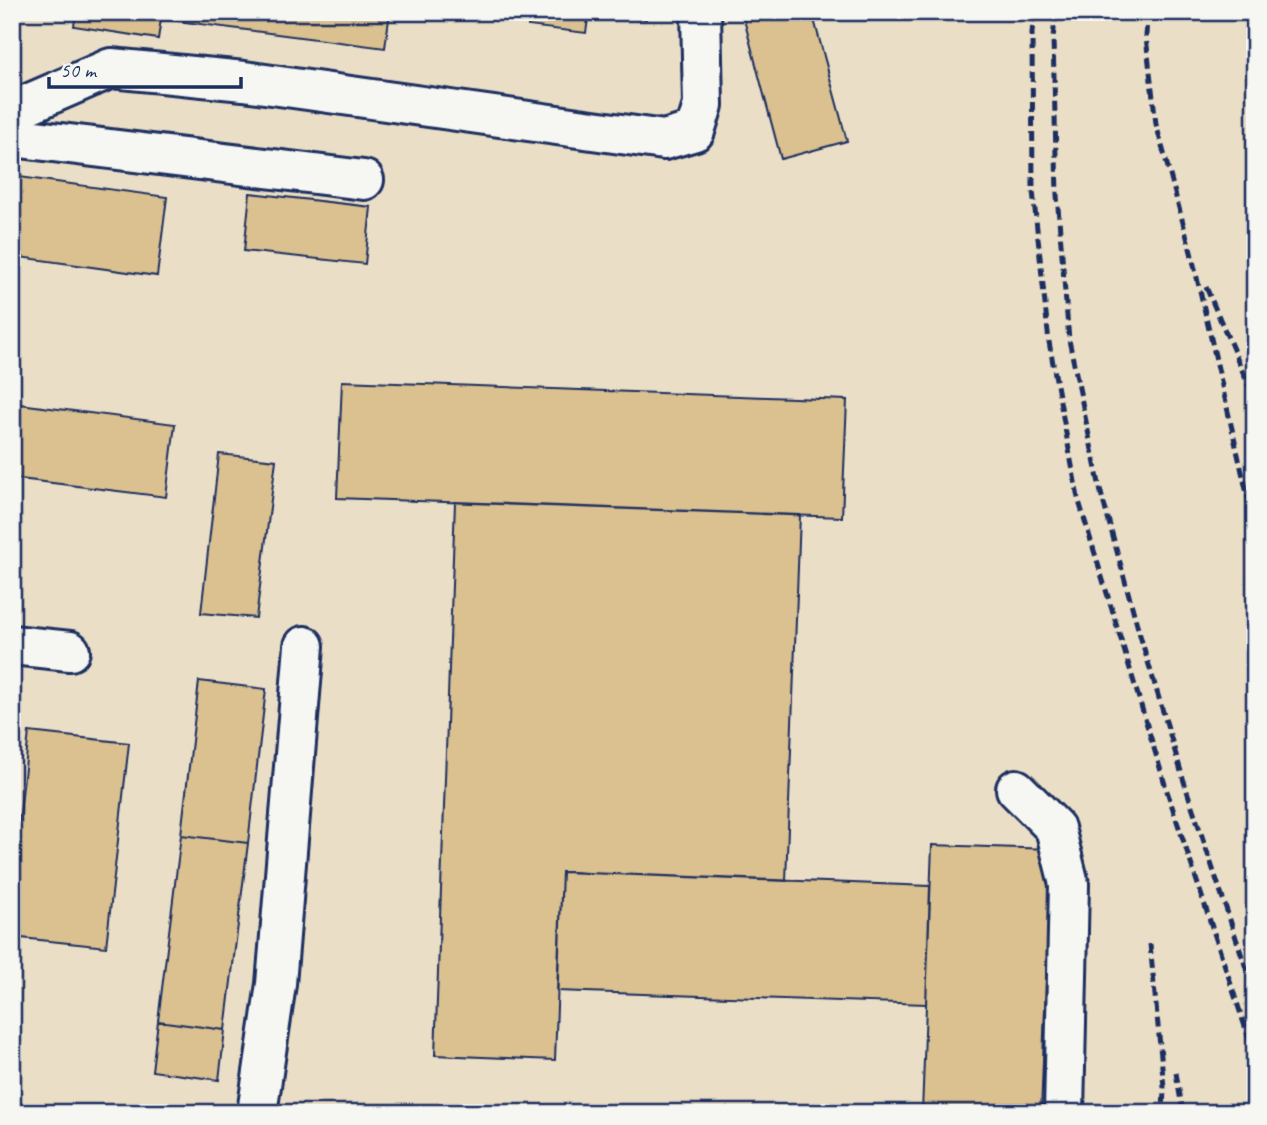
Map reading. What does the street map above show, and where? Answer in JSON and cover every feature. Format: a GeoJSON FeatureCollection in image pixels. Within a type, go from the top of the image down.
{"type":"FeatureCollection","features":[{"type":"Feature","properties":{"kind":"lane"},"geometry":{"type":"LineString","coordinates":[[12,111],[111,68],[244,81],[664,140],[695,131],[704,105],[701,12]]}},
{"type":"Feature","properties":{"kind":"lane"},"geometry":{"type":"LineString","coordinates":[[12,137],[364,180]]}},
{"type":"Feature","properties":{"kind":"lane"},"geometry":{"type":"LineString","coordinates":[[12,645],[70,651]]}},
{"type":"Feature","properties":{"kind":"lane"},"geometry":{"type":"LineString","coordinates":[[257,1113],[276,984],[304,646]]}},
{"type":"Feature","properties":{"kind":"lane"},"geometry":{"type":"LineString","coordinates":[[1016,789],[1055,828],[1069,884],[1065,1113]]}},
{"type":"Feature","properties":{"kind":"shaded area"},"geometry":{"type":"Polygon","coordinates":[[[12,12],[1255,12],[1255,1113],[12,1113],[12,12]]]}},
{"type":"Feature","properties":{"kind":"building"},"geometry":{"type":"Polygon","coordinates":[[[76,12],[162,12],[158,39],[74,26],[76,12]]]}},
{"type":"Feature","properties":{"kind":"building"},"geometry":{"type":"Polygon","coordinates":[[[162,12],[390,12],[385,48],[161,19],[162,12]]]}},
{"type":"Feature","properties":{"kind":"building"},"geometry":{"type":"Polygon","coordinates":[[[530,12],[589,12],[586,33],[528,26],[530,12]]]}},
{"type":"Feature","properties":{"kind":"building"},"geometry":{"type":"Polygon","coordinates":[[[592,12],[646,12],[646,19],[592,12]]]}},
{"type":"Feature","properties":{"kind":"building"},"geometry":{"type":"Polygon","coordinates":[[[742,12],[812,12],[847,141],[781,159],[742,12]]]}},
{"type":"Feature","properties":{"kind":"building"},"geometry":{"type":"Polygon","coordinates":[[[12,176],[167,197],[157,276],[12,256],[12,176]]]}},
{"type":"Feature","properties":{"kind":"building"},"geometry":{"type":"Polygon","coordinates":[[[250,193],[371,207],[365,264],[244,251],[250,193]]]}},
{"type":"Feature","properties":{"kind":"building"},"geometry":{"type":"Polygon","coordinates":[[[342,381],[847,400],[842,517],[337,498],[342,381]]]}},
{"type":"Feature","properties":{"kind":"building"},"geometry":{"type":"Polygon","coordinates":[[[12,403],[175,424],[166,497],[12,478],[12,403]]]}},
{"type":"Feature","properties":{"kind":"building"},"geometry":{"type":"Polygon","coordinates":[[[219,454],[276,460],[256,618],[201,613],[219,454]]]}},
{"type":"Feature","properties":{"kind":"building"},"geometry":{"type":"Polygon","coordinates":[[[455,502],[800,515],[786,881],[562,872],[555,1060],[435,1055],[455,502]]]}},
{"type":"Feature","properties":{"kind":"building"},"geometry":{"type":"Polygon","coordinates":[[[199,681],[266,689],[248,843],[181,835],[199,681]]]}},
{"type":"Feature","properties":{"kind":"building"},"geometry":{"type":"Polygon","coordinates":[[[29,732],[129,743],[106,947],[12,937],[12,885],[29,732]]]}},
{"type":"Feature","properties":{"kind":"building"},"geometry":{"type":"Polygon","coordinates":[[[181,835],[248,843],[225,1030],[158,1021],[181,835]]]}},
{"type":"Feature","properties":{"kind":"building"},"geometry":{"type":"Polygon","coordinates":[[[932,845],[1051,849],[1041,1113],[922,1113],[932,845]]]}},
{"type":"Feature","properties":{"kind":"building"},"geometry":{"type":"Polygon","coordinates":[[[562,872],[930,886],[926,1004],[557,991],[562,872]]]}},
{"type":"Feature","properties":{"kind":"building"},"geometry":{"type":"Polygon","coordinates":[[[158,1021],[225,1030],[219,1080],[152,1071],[158,1021]]]}},
{"type":"Feature","properties":{"kind":"building"},"geometry":{"type":"Polygon","coordinates":[[[12,1103],[30,1106],[29,1113],[12,1113],[12,1103]]]}},
{"type":"Feature","properties":{"kind":"railway"},"geometry":{"type":"LineString","coordinates":[[1034,12],[1033,191],[1049,342],[1078,498],[1167,791],[1255,1057]]}},
{"type":"Feature","properties":{"kind":"railway"},"geometry":{"type":"LineString","coordinates":[[1056,12],[1053,38],[1057,195],[1069,340],[1101,493],[1139,632],[1186,788],[1255,995]]}},
{"type":"Feature","properties":{"kind":"railway"},"geometry":{"type":"LineString","coordinates":[[1147,12],[1146,37],[1156,124],[1191,252],[1255,528]]}},
{"type":"Feature","properties":{"kind":"railway"},"geometry":{"type":"LineString","coordinates":[[1206,287],[1255,400]]}},
{"type":"Feature","properties":{"kind":"railway"},"geometry":{"type":"LineString","coordinates":[[1150,944],[1164,1087],[1163,1113]]}},
{"type":"Feature","properties":{"kind":"railway"},"geometry":{"type":"LineString","coordinates":[[1176,1073],[1183,1113]]}}]}
